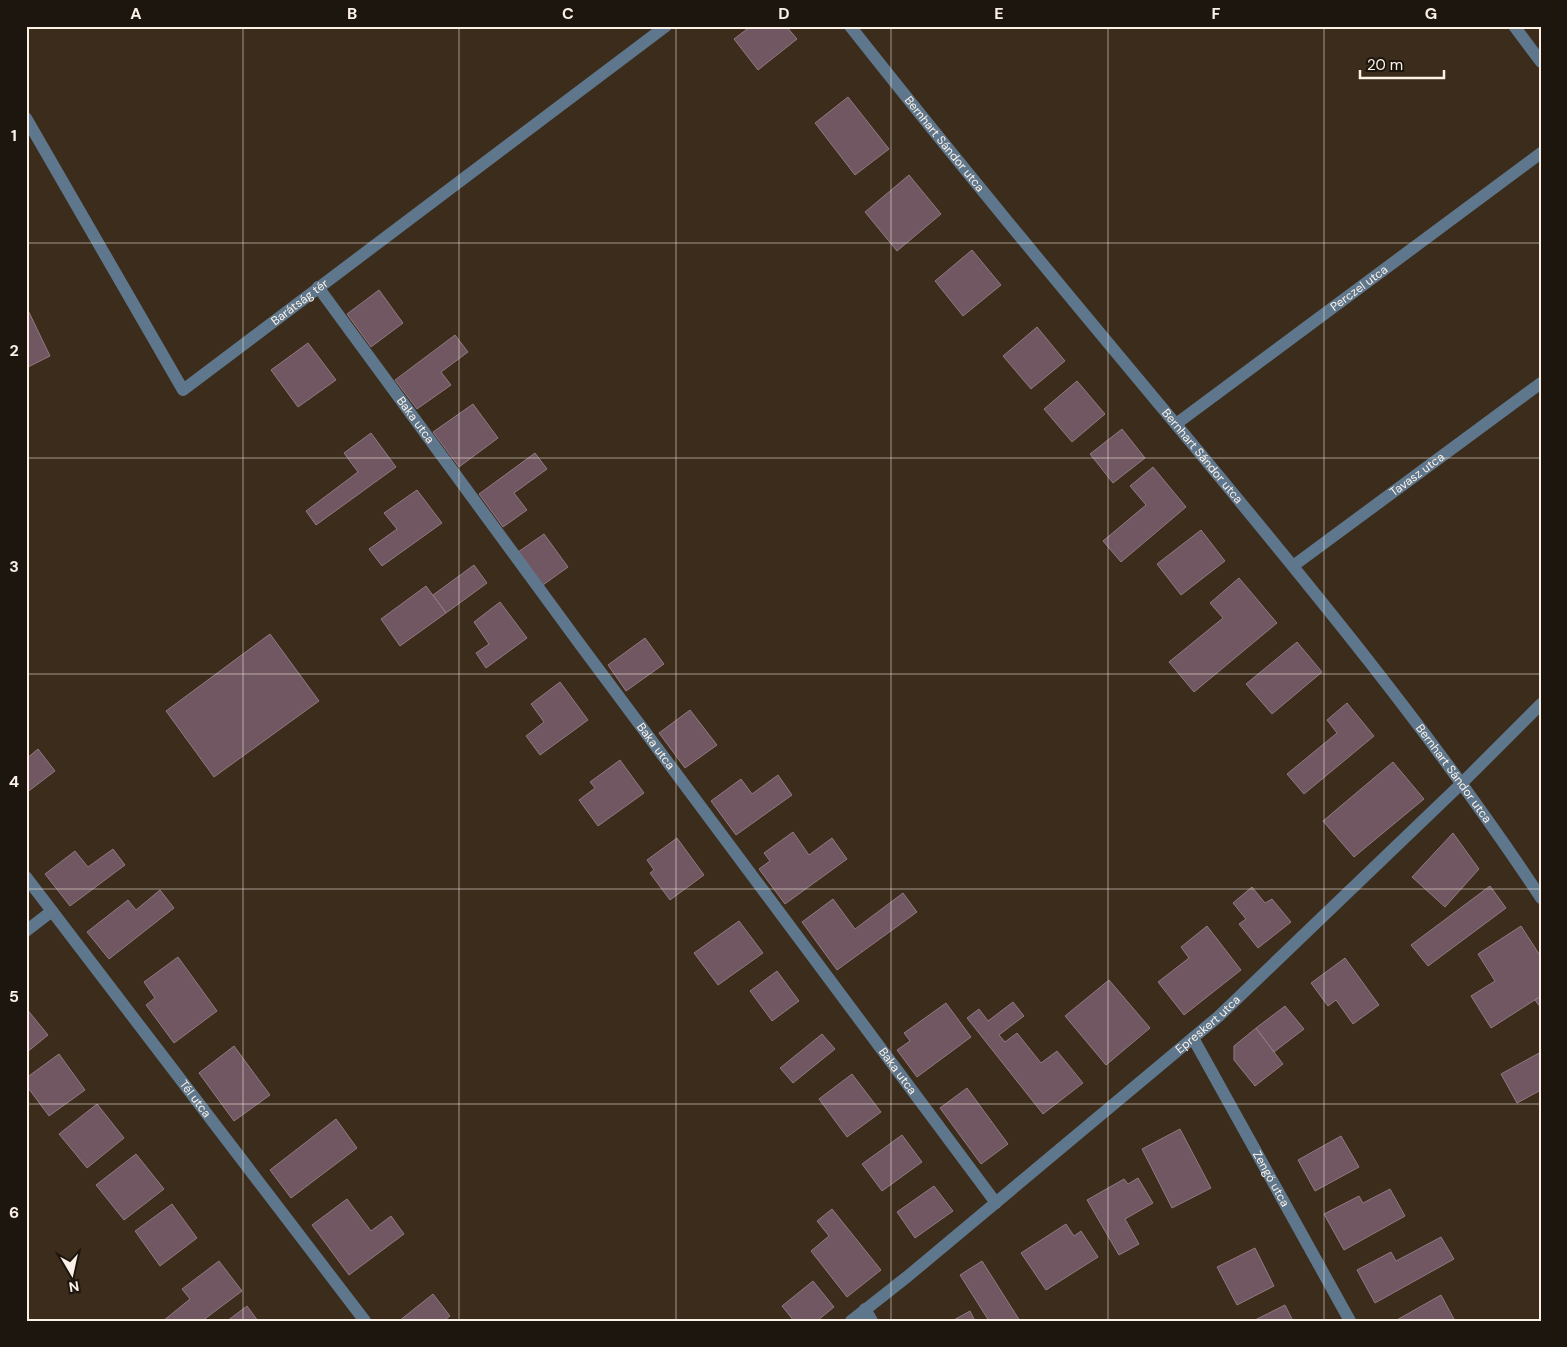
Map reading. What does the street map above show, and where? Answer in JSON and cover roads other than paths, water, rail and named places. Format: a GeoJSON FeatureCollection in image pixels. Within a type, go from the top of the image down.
{"type":"FeatureCollection","features":[{"type":"Feature","properties":{"kind":"street","name":"Barátság tér"},"geometry":{"type":"LineString","coordinates":[[26,118],[182,390],[666,26]]}},
{"type":"Feature","properties":{"kind":"street","name":"Bernhart Sándor utca"},"geometry":{"type":"LineString","coordinates":[[850,26],[948,150],[1293,566],[1446,760],[1541,898]]}},
{"type":"Feature","properties":{"kind":"street"},"geometry":{"type":"LineString","coordinates":[[1514,26],[1541,62]]}},
{"type":"Feature","properties":{"kind":"street","name":"Perczel utca"},"geometry":{"type":"LineString","coordinates":[[1176,424],[1541,153]]}},
{"type":"Feature","properties":{"kind":"street","name":"Baka utca"},"geometry":{"type":"LineString","coordinates":[[318,287],[579,643],[996,1203]]}},
{"type":"Feature","properties":{"kind":"street","name":"Tavasz utca"},"geometry":{"type":"LineString","coordinates":[[1293,566],[1541,382]]}},
{"type":"Feature","properties":{"kind":"street","name":"Epreskert utca"},"geometry":{"type":"LineString","coordinates":[[851,1321],[996,1203],[1218,1017],[1462,784],[1541,704]]}},
{"type":"Feature","properties":{"kind":"street","name":"Tél utca"},"geometry":{"type":"LineString","coordinates":[[26,877],[365,1321]]}},
{"type":"Feature","properties":{"kind":"street"},"geometry":{"type":"LineString","coordinates":[[26,931],[52,911]]}},
{"type":"Feature","properties":{"kind":"street","name":"Zengő utca"},"geometry":{"type":"LineString","coordinates":[[1193,1038],[1350,1321]]}},
{"type":"Feature","properties":{"kind":"street"},"geometry":{"type":"LineString","coordinates":[[866,1309],[872,1321]]}}]}
